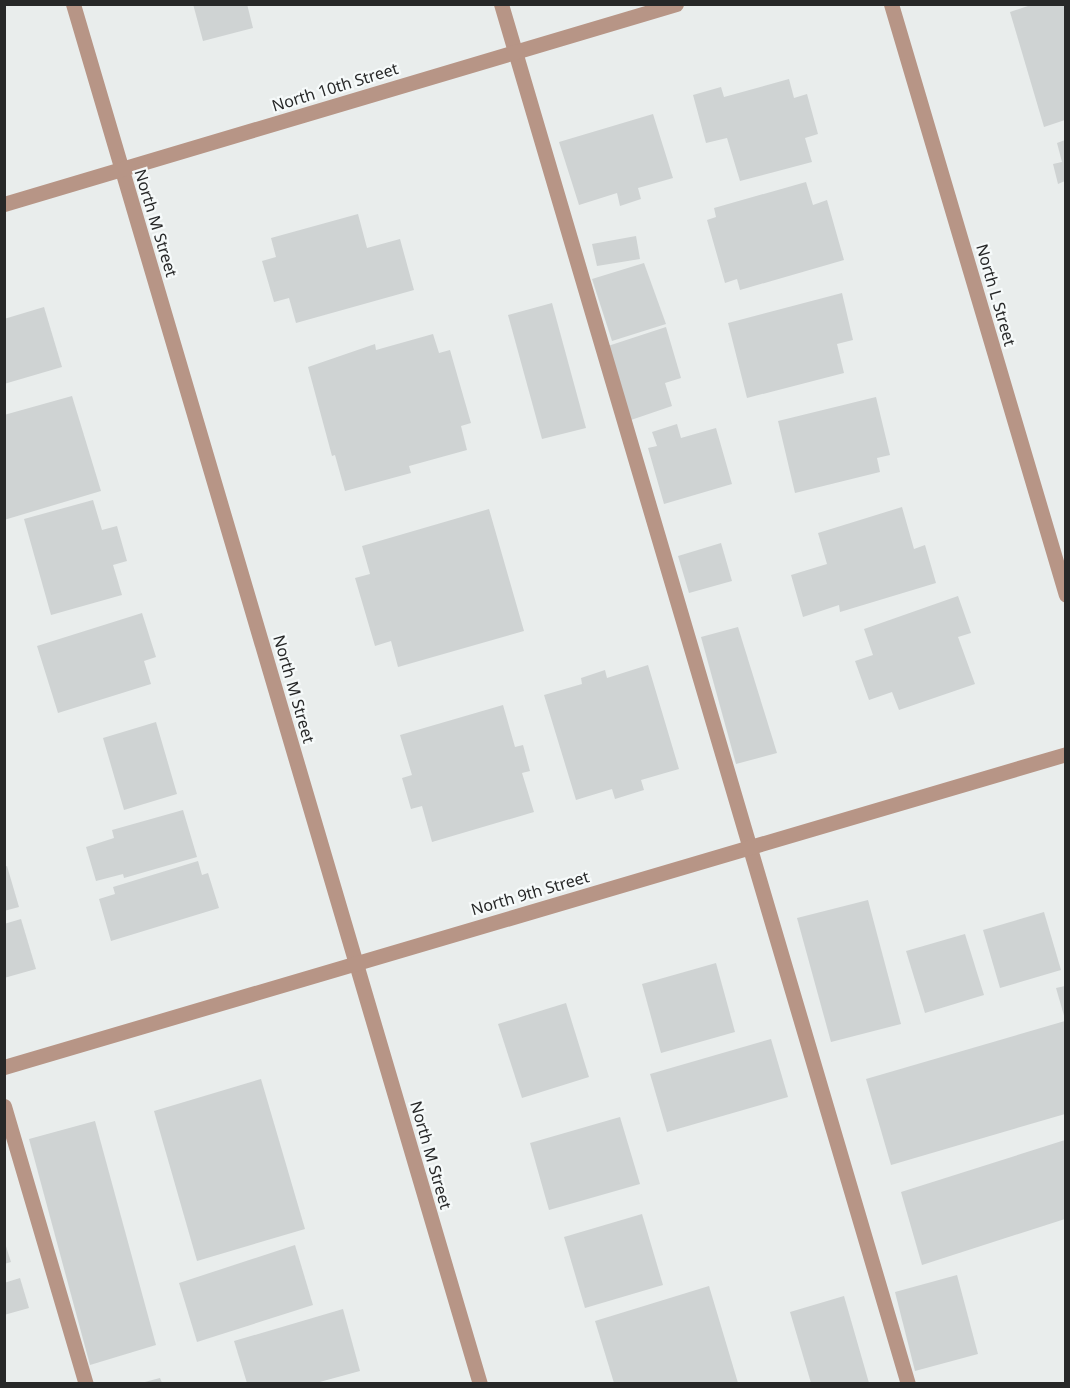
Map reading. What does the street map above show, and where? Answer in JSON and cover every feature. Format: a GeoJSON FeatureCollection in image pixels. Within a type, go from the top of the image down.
{"type":"FeatureCollection","features":[{"type":"Feature","properties":{"kind":"street","name":"North M Street"},"geometry":{"type":"LineString","coordinates":[[73,4],[480,1383]]}},
{"type":"Feature","properties":{"kind":"street"},"geometry":{"type":"LineString","coordinates":[[501,4],[908,1383]]}},
{"type":"Feature","properties":{"kind":"street","name":"North 10th Street"},"geometry":{"type":"LineString","coordinates":[[4,204],[676,4]]}},
{"type":"Feature","properties":{"kind":"street","name":"North L Street"},"geometry":{"type":"LineString","coordinates":[[891,4],[1065,596]]}},
{"type":"Feature","properties":{"kind":"street","name":"North 9th Street"},"geometry":{"type":"LineString","coordinates":[[4,1067],[1065,754]]}},
{"type":"Feature","properties":{"kind":"street"},"geometry":{"type":"LineString","coordinates":[[4,1106],[87,1383]]}},
{"type":"Feature","properties":{"kind":"building"},"geometry":{"type":"Polygon","coordinates":[[[193,4],[247,4],[253,28],[203,41],[193,4]]]}},
{"type":"Feature","properties":{"kind":"building"},"geometry":{"type":"Polygon","coordinates":[[[1034,4],[1065,5],[1065,120],[1044,127],[1010,12],[1034,4]]]}},
{"type":"Feature","properties":{"kind":"building"},"geometry":{"type":"Polygon","coordinates":[[[789,79],[794,98],[807,94],[818,134],[805,138],[812,162],[740,181],[727,138],[706,143],[693,95],[721,87],[724,97],[789,79]]]}},
{"type":"Feature","properties":{"kind":"building"},"geometry":{"type":"Polygon","coordinates":[[[653,114],[673,178],[638,188],[641,199],[620,206],[617,193],[579,205],[559,142],[653,114]]]}},
{"type":"Feature","properties":{"kind":"building"},"geometry":{"type":"Polygon","coordinates":[[[1065,140],[1065,181],[1058,184],[1053,164],[1062,162],[1057,143],[1065,140]]]}},
{"type":"Feature","properties":{"kind":"building"},"geometry":{"type":"Polygon","coordinates":[[[806,182],[813,205],[827,200],[844,260],[740,290],[737,279],[725,283],[707,220],[716,217],[714,208],[806,182]]]}},
{"type":"Feature","properties":{"kind":"building"},"geometry":{"type":"Polygon","coordinates":[[[358,214],[367,248],[400,239],[414,290],[296,323],[289,298],[274,302],[262,261],[276,257],[271,238],[358,214]]]}},
{"type":"Feature","properties":{"kind":"building"},"geometry":{"type":"Polygon","coordinates":[[[636,236],[640,259],[597,266],[592,244],[636,236]]]}},
{"type":"Feature","properties":{"kind":"building"},"geometry":{"type":"Polygon","coordinates":[[[644,263],[666,324],[612,341],[592,279],[644,263]]]}},
{"type":"Feature","properties":{"kind":"building"},"geometry":{"type":"Polygon","coordinates":[[[842,293],[853,340],[837,344],[844,373],[747,398],[728,323],[842,293]]]}},
{"type":"Feature","properties":{"kind":"building"},"geometry":{"type":"Polygon","coordinates":[[[552,303],[586,428],[542,439],[508,315],[552,303]]]}},
{"type":"Feature","properties":{"kind":"building"},"geometry":{"type":"Polygon","coordinates":[[[44,307],[62,367],[4,384],[4,319],[44,307]]]}},
{"type":"Feature","properties":{"kind":"building"},"geometry":{"type":"Polygon","coordinates":[[[666,327],[681,378],[665,383],[672,406],[631,420],[608,346],[666,327]]]}},
{"type":"Feature","properties":{"kind":"building"},"geometry":{"type":"Polygon","coordinates":[[[433,334],[439,353],[450,350],[471,423],[461,426],[467,450],[409,466],[411,473],[345,491],[335,455],[332,456],[308,367],[375,344],[376,350],[433,334]]]}},
{"type":"Feature","properties":{"kind":"building"},"geometry":{"type":"Polygon","coordinates":[[[72,396],[101,491],[4,520],[4,415],[72,396]]]}},
{"type":"Feature","properties":{"kind":"building"},"geometry":{"type":"Polygon","coordinates":[[[876,397],[890,455],[877,458],[880,472],[795,493],[778,421],[876,397]]]}},
{"type":"Feature","properties":{"kind":"building"},"geometry":{"type":"Polygon","coordinates":[[[677,424],[681,438],[716,428],[732,484],[664,504],[648,448],[657,446],[652,432],[677,424]]]}},
{"type":"Feature","properties":{"kind":"building"},"geometry":{"type":"Polygon","coordinates":[[[93,500],[102,530],[117,526],[127,561],[113,565],[122,595],[51,615],[24,519],[93,500]]]}},
{"type":"Feature","properties":{"kind":"building"},"geometry":{"type":"Polygon","coordinates":[[[902,507],[914,549],[925,545],[936,583],[840,612],[839,605],[803,617],[791,575],[827,564],[818,533],[902,507]]]}},
{"type":"Feature","properties":{"kind":"building"},"geometry":{"type":"Polygon","coordinates":[[[489,509],[524,631],[398,667],[391,641],[375,646],[355,578],[370,574],[362,546],[489,509]]]}},
{"type":"Feature","properties":{"kind":"building"},"geometry":{"type":"Polygon","coordinates":[[[721,543],[732,581],[689,593],[678,556],[721,543]]]}},
{"type":"Feature","properties":{"kind":"building"},"geometry":{"type":"Polygon","coordinates":[[[958,596],[971,633],[958,637],[975,684],[899,710],[892,692],[869,700],[855,661],[873,655],[864,629],[958,596]]]}},
{"type":"Feature","properties":{"kind":"building"},"geometry":{"type":"Polygon","coordinates":[[[142,613],[156,657],[144,661],[151,684],[58,713],[37,646],[142,613]]]}},
{"type":"Feature","properties":{"kind":"building"},"geometry":{"type":"Polygon","coordinates":[[[738,627],[777,753],[736,764],[701,637],[738,627]]]}},
{"type":"Feature","properties":{"kind":"building"},"geometry":{"type":"Polygon","coordinates":[[[648,665],[679,769],[641,780],[644,790],[615,799],[612,789],[576,800],[544,695],[582,684],[581,678],[605,670],[607,678],[648,665]]]}},
{"type":"Feature","properties":{"kind":"building"},"geometry":{"type":"Polygon","coordinates":[[[503,705],[515,747],[523,745],[530,771],[522,773],[534,812],[432,842],[422,806],[411,809],[402,778],[412,775],[400,735],[503,705]]]}},
{"type":"Feature","properties":{"kind":"building"},"geometry":{"type":"Polygon","coordinates":[[[156,722],[177,794],[124,810],[103,738],[156,722]]]}},
{"type":"Feature","properties":{"kind":"building"},"geometry":{"type":"Polygon","coordinates":[[[183,810],[197,857],[124,878],[123,874],[96,881],[86,847],[114,838],[112,830],[183,810]]]}},
{"type":"Feature","properties":{"kind":"building"},"geometry":{"type":"Polygon","coordinates":[[[198,861],[202,875],[208,873],[219,908],[111,941],[99,899],[115,894],[113,887],[198,861]]]}},
{"type":"Feature","properties":{"kind":"building"},"geometry":{"type":"Polygon","coordinates":[[[7,866],[19,907],[4,911],[4,867],[7,866]]]}},
{"type":"Feature","properties":{"kind":"building"},"geometry":{"type":"Polygon","coordinates":[[[868,900],[901,1024],[831,1042],[797,918],[868,900]]]}},
{"type":"Feature","properties":{"kind":"building"},"geometry":{"type":"Polygon","coordinates":[[[1044,912],[1061,970],[1000,988],[983,930],[1044,912]]]}},
{"type":"Feature","properties":{"kind":"building"},"geometry":{"type":"Polygon","coordinates":[[[21,919],[36,969],[4,978],[4,924],[21,919]]]}},
{"type":"Feature","properties":{"kind":"building"},"geometry":{"type":"Polygon","coordinates":[[[965,934],[984,995],[925,1013],[906,951],[965,934]]]}},
{"type":"Feature","properties":{"kind":"building"},"geometry":{"type":"Polygon","coordinates":[[[716,963],[735,1032],[661,1053],[642,984],[716,963]]]}},
{"type":"Feature","properties":{"kind":"building"},"geometry":{"type":"Polygon","coordinates":[[[1065,986],[1065,1019],[1056,988],[1065,986]]]}},
{"type":"Feature","properties":{"kind":"building"},"geometry":{"type":"Polygon","coordinates":[[[566,1003],[589,1077],[522,1098],[498,1024],[566,1003]]]}},
{"type":"Feature","properties":{"kind":"building"},"geometry":{"type":"Polygon","coordinates":[[[1065,1021],[1065,1114],[891,1165],[866,1079],[1065,1021]]]}},
{"type":"Feature","properties":{"kind":"building"},"geometry":{"type":"Polygon","coordinates":[[[771,1039],[788,1097],[667,1132],[650,1074],[771,1039]]]}},
{"type":"Feature","properties":{"kind":"building"},"geometry":{"type":"Polygon","coordinates":[[[261,1079],[305,1229],[197,1261],[154,1111],[261,1079]]]}},
{"type":"Feature","properties":{"kind":"building"},"geometry":{"type":"Polygon","coordinates":[[[620,1117],[640,1184],[549,1210],[530,1143],[620,1117]]]}},
{"type":"Feature","properties":{"kind":"building"},"geometry":{"type":"Polygon","coordinates":[[[95,1121],[156,1345],[90,1365],[29,1139],[95,1121]]]}},
{"type":"Feature","properties":{"kind":"building"},"geometry":{"type":"Polygon","coordinates":[[[1065,1140],[1065,1219],[922,1265],[901,1192],[1065,1140]]]}},
{"type":"Feature","properties":{"kind":"building"},"geometry":{"type":"Polygon","coordinates":[[[642,1214],[663,1285],[585,1308],[564,1237],[642,1214]]]}},
{"type":"Feature","properties":{"kind":"building"},"geometry":{"type":"Polygon","coordinates":[[[4,1240],[11,1262],[4,1264],[4,1240]]]}},
{"type":"Feature","properties":{"kind":"building"},"geometry":{"type":"Polygon","coordinates":[[[295,1245],[313,1305],[197,1342],[179,1283],[295,1245]]]}},
{"type":"Feature","properties":{"kind":"building"},"geometry":{"type":"Polygon","coordinates":[[[957,1275],[978,1354],[915,1371],[895,1292],[957,1275]]]}},
{"type":"Feature","properties":{"kind":"building"},"geometry":{"type":"Polygon","coordinates":[[[20,1278],[29,1308],[4,1315],[4,1283],[20,1278]]]}},
{"type":"Feature","properties":{"kind":"building"},"geometry":{"type":"Polygon","coordinates":[[[709,1286],[738,1383],[614,1383],[595,1321],[709,1286]]]}},
{"type":"Feature","properties":{"kind":"building"},"geometry":{"type":"Polygon","coordinates":[[[844,1296],[869,1383],[811,1383],[790,1312],[844,1296]]]}},
{"type":"Feature","properties":{"kind":"building"},"geometry":{"type":"Polygon","coordinates":[[[343,1309],[360,1371],[316,1383],[247,1383],[234,1341],[343,1309]]]}},
{"type":"Feature","properties":{"kind":"building"},"geometry":{"type":"Polygon","coordinates":[[[160,1378],[162,1383],[141,1383],[160,1378]]]}}]}
